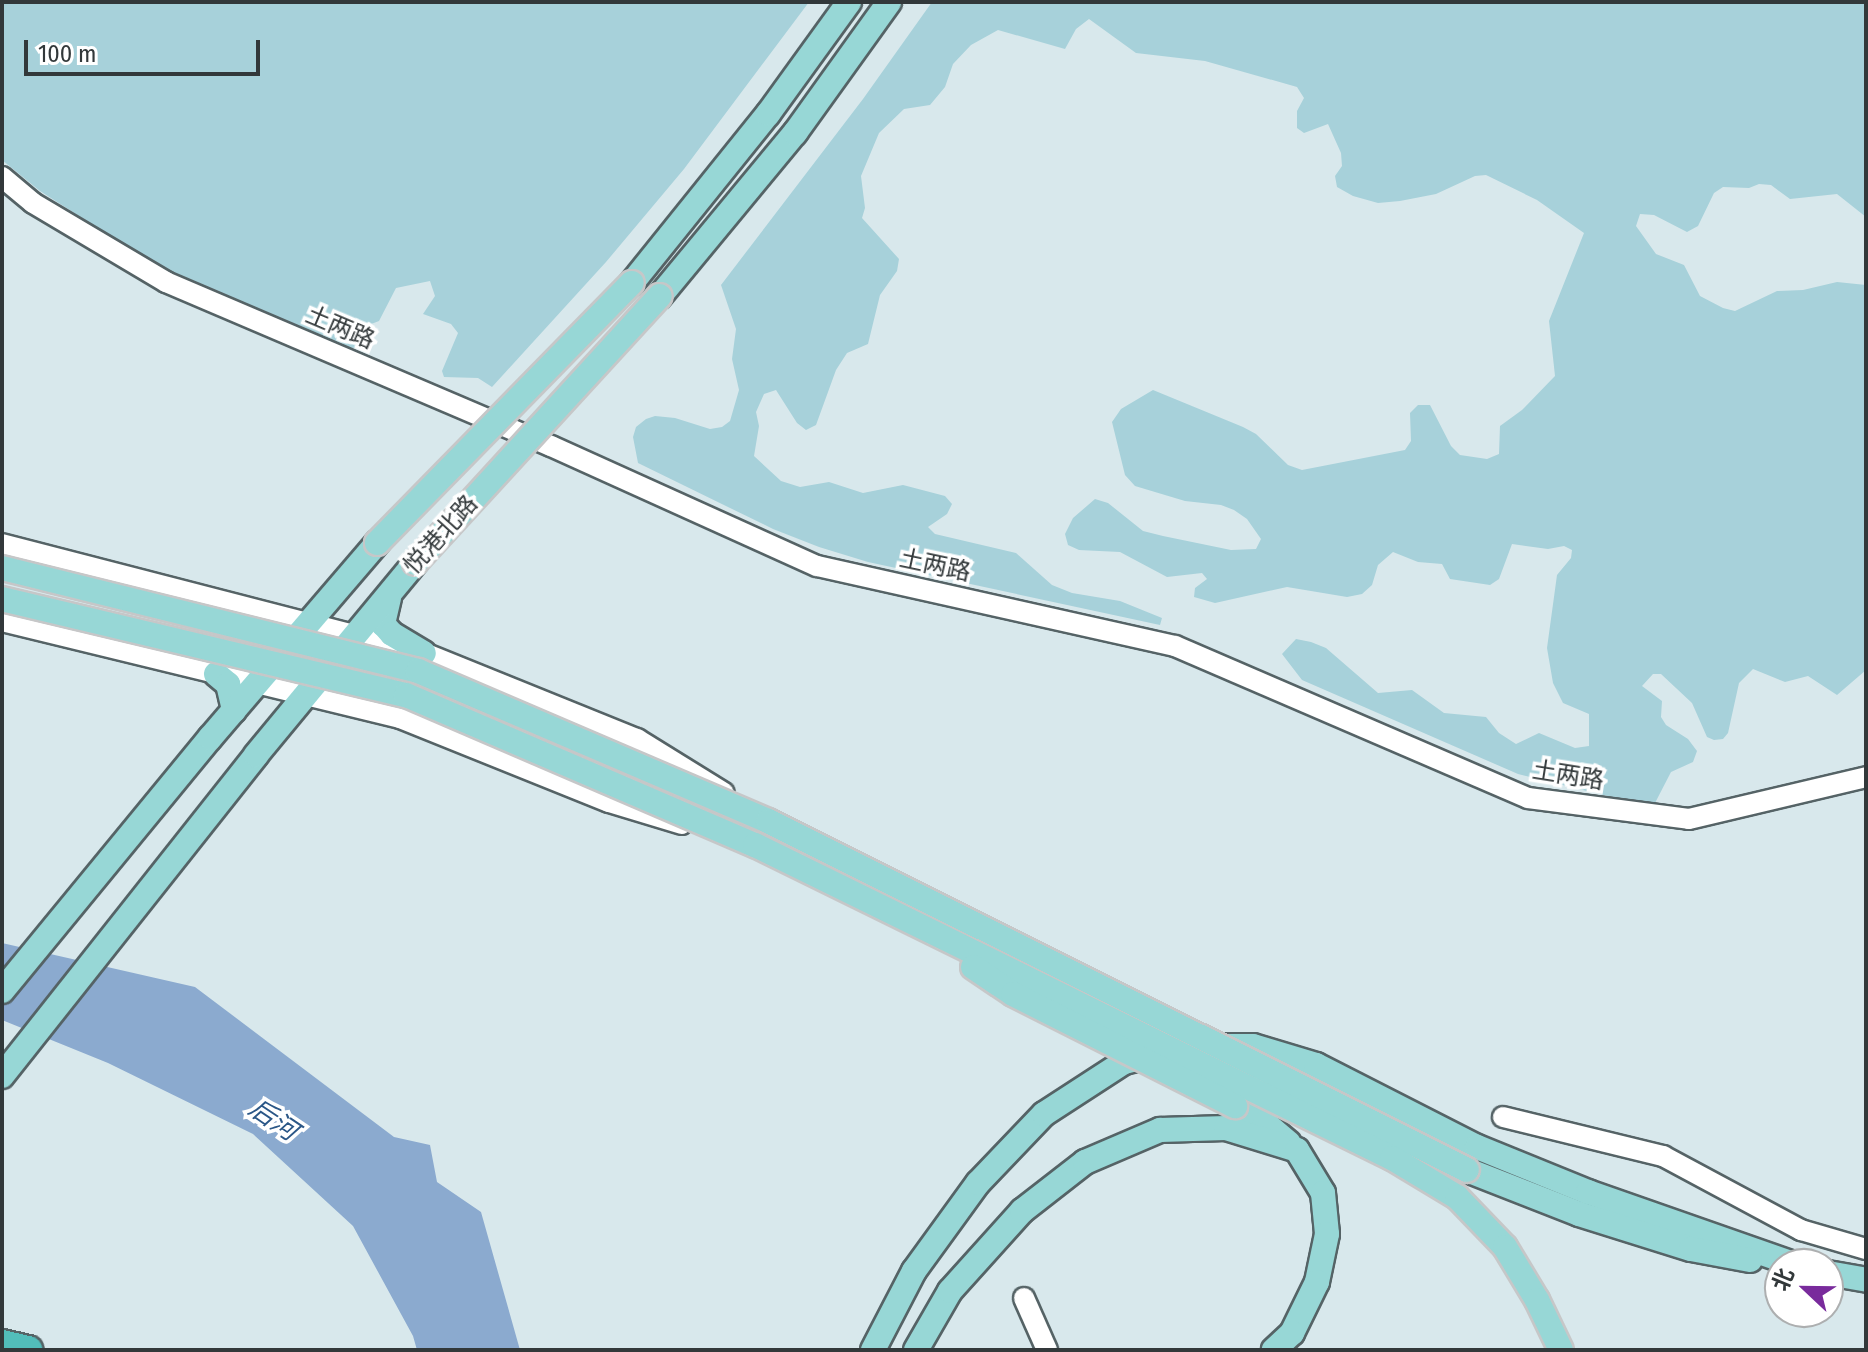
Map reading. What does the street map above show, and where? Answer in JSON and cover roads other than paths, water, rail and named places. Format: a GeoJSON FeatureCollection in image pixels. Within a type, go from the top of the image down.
{"type":"FeatureCollection","features":[{"type":"Feature","properties":{"kind":"highway"},"geometry":{"type":"LineString","coordinates":[[2,1344],[28,1350]]}},
{"type":"Feature","properties":{"kind":"main road","name":"悦港北路"},"geometry":{"type":"LineString","coordinates":[[2,991],[210,738],[377,543],[632,283],[768,114],[849,2]]}},
{"type":"Feature","properties":{"kind":"main road","name":"悦港北路"},"geometry":{"type":"LineString","coordinates":[[2,1076],[256,755],[415,563],[660,296],[795,133],[889,2]]}},
{"type":"Feature","properties":{"kind":"main road"},"geometry":{"type":"LineString","coordinates":[[2,568],[418,671],[768,821],[1467,1170],[1579,1214],[1691,1249],[1764,1262]]}},
{"type":"Feature","properties":{"kind":"main road"},"geometry":{"type":"LineString","coordinates":[[391,592],[384,609],[383,624],[392,634],[424,653]]}},
{"type":"Feature","properties":{"kind":"main road"},"geometry":{"type":"LineString","coordinates":[[2,599],[406,695],[755,845],[1392,1158],[1457,1197],[1505,1247],[1537,1300],[1561,1350]]}},
{"type":"Feature","properties":{"kind":"main road"},"geometry":{"type":"LineString","coordinates":[[216,674],[228,684],[234,710]]}},
{"type":"Feature","properties":{"kind":"main road"},"geometry":{"type":"LineString","coordinates":[[909,922],[1013,994],[1255,1117],[1297,1150],[1323,1193],[1327,1234],[1317,1282],[1292,1333],[1274,1350]]}},
{"type":"Feature","properties":{"kind":"main road"},"geometry":{"type":"LineString","coordinates":[[873,1350],[914,1271],[978,1183],[1044,1114],[1124,1062],[1188,1046],[1253,1046],[1316,1065],[1477,1147],[1588,1192],[1764,1254]]}},
{"type":"Feature","properties":{"kind":"main road"},"geometry":{"type":"LineString","coordinates":[[916,1350],[950,1291],[1022,1211],[1085,1162],[1160,1130],[1226,1128],[1297,1150]]}},
{"type":"Feature","properties":{"kind":"main road"},"geometry":{"type":"LineString","coordinates":[[1844,1276],[1866,1280]]}},
{"type":"Feature","properties":{"kind":"street","name":"土两路"},"geometry":{"type":"LineString","coordinates":[[2,177],[33,203],[166,282],[551,446],[817,566],[1175,646],[1528,798],[1689,819],[1866,777]]}},
{"type":"Feature","properties":{"kind":"street"},"geometry":{"type":"LineString","coordinates":[[2,544],[357,633],[424,653],[637,739],[768,821]]}},
{"type":"Feature","properties":{"kind":"street"},"geometry":{"type":"LineString","coordinates":[[2,621],[400,718],[609,802],[755,845]]}},
{"type":"Feature","properties":{"kind":"street"},"geometry":{"type":"LineString","coordinates":[[1503,1117],[1663,1156],[1801,1230],[1866,1249]]}},
{"type":"Feature","properties":{"kind":"street"},"geometry":{"type":"LineString","coordinates":[[1024,1298],[1047,1350]]}},
{"type":"Feature","properties":{"kind":"water","name":"后河"},"geometry":{"type":"Polygon","coordinates":[[[2,943],[195,987],[394,1137],[430,1145],[437,1182],[481,1212],[520,1350],[417,1350],[413,1336],[353,1226],[253,1134],[108,1063],[2,1020],[2,943]]]}}]}
